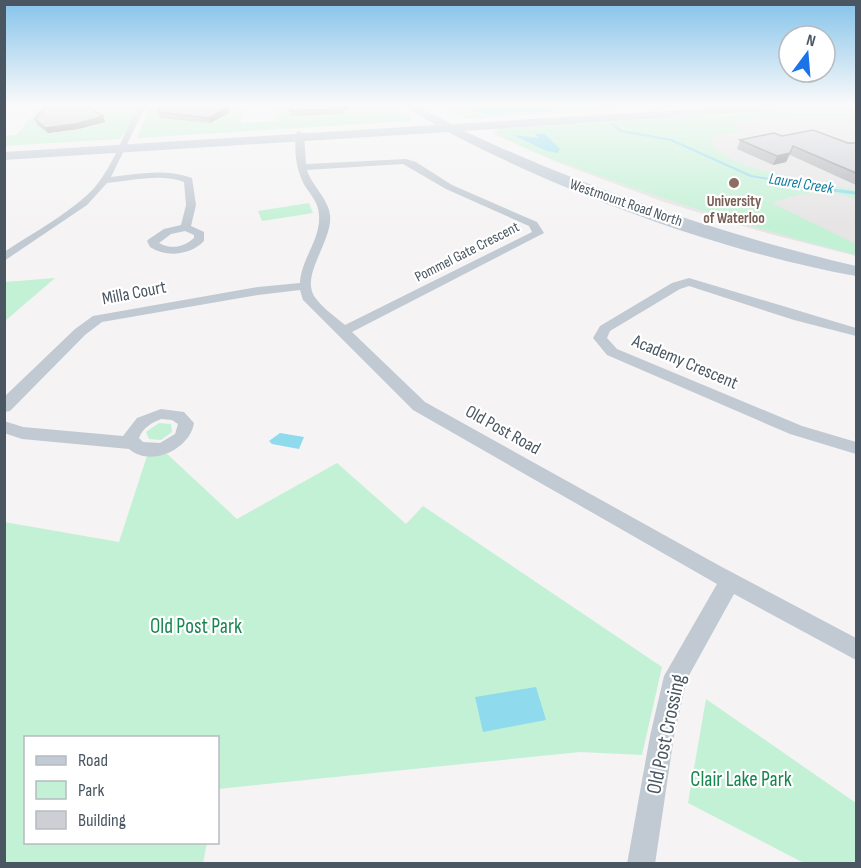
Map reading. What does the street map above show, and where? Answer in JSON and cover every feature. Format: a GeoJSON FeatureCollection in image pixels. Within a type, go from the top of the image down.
{"type":"FeatureCollection","features":[{"type":"Feature","properties":{"kind":"main road"},"geometry":{"type":"LineString","coordinates":[[4,156],[122,146]]}},
{"type":"Feature","properties":{"kind":"main road"},"geometry":{"type":"LineString","coordinates":[[4,151],[130,146]]}},
{"type":"Feature","properties":{"kind":"main road","name":"Westmount Road North"},"geometry":{"type":"LineString","coordinates":[[487,146],[570,183],[655,214],[763,248],[856,271]]}},
{"type":"Feature","properties":{"kind":"main road","name":"Westmount Road North"},"geometry":{"type":"LineString","coordinates":[[500,146],[664,209],[779,244],[856,263]]}},
{"type":"Feature","properties":{"kind":"street"},"geometry":{"type":"LineString","coordinates":[[4,258],[83,203],[106,180],[122,146]]}},
{"type":"Feature","properties":{"kind":"street"},"geometry":{"type":"LineString","coordinates":[[301,146],[304,177],[320,201],[325,216],[323,233],[305,275],[304,286]]}},
{"type":"Feature","properties":{"kind":"street","name":"Pommel Gate Crescent"},"geometry":{"type":"LineString","coordinates":[[303,167],[404,162],[413,164],[449,187],[533,224],[537,228],[538,233],[342,332]]}},
{"type":"Feature","properties":{"kind":"street"},"geometry":{"type":"LineString","coordinates":[[106,180],[172,176],[187,178],[192,203],[191,216],[185,228]]}},
{"type":"Feature","properties":{"kind":"street","name":"Academy Crescent"},"geometry":{"type":"LineString","coordinates":[[856,332],[689,282],[676,286],[605,329],[600,338],[612,352],[796,430],[856,448]]}},
{"type":"Feature","properties":{"kind":"street","name":"Old Post Road"},"geometry":{"type":"LineString","coordinates":[[304,286],[314,305],[419,406],[730,581],[856,649]]}},
{"type":"Feature","properties":{"kind":"street","name":"Milla Court"},"geometry":{"type":"LineString","coordinates":[[4,407],[80,332],[98,319],[258,291],[304,286]]}},
{"type":"Feature","properties":{"kind":"street"},"geometry":{"type":"LineString","coordinates":[[4,427],[22,433],[133,443]]}},
{"type":"Feature","properties":{"kind":"street","name":"Old Post Crossing"},"geometry":{"type":"LineString","coordinates":[[641,864],[662,736],[676,676],[730,581]]}},
{"type":"Feature","properties":{"kind":"shaded area","name":"University of Waterloo"},"geometry":{"type":"Polygon","coordinates":[[[519,146],[856,146],[856,256],[770,234],[664,202],[559,163],[519,146]]]}},
{"type":"Feature","properties":{"kind":"green space"},"geometry":{"type":"Polygon","coordinates":[[[520,146],[715,146],[733,160],[753,168],[800,180],[856,190],[856,199],[835,193],[814,193],[793,196],[772,203],[856,244],[856,255],[755,227],[541,155],[520,146]]]}},
{"type":"Feature","properties":{"kind":"green space"},"geometry":{"type":"Polygon","coordinates":[[[309,203],[313,213],[262,221],[258,211],[309,203]]]}},
{"type":"Feature","properties":{"kind":"green space"},"geometry":{"type":"Polygon","coordinates":[[[55,278],[5,321],[5,282],[55,278]]]}},
{"type":"Feature","properties":{"kind":"green space"},"geometry":{"type":"Polygon","coordinates":[[[159,423],[171,424],[172,432],[161,440],[149,439],[146,432],[159,423]]]}},
{"type":"Feature","properties":{"kind":"green space","name":"Old Post Park"},"geometry":{"type":"Polygon","coordinates":[[[166,453],[237,519],[337,463],[406,524],[423,506],[662,667],[642,755],[580,752],[219,789],[219,736],[24,736],[24,844],[207,844],[203,863],[5,863],[4,522],[119,542],[147,456],[166,453]]]}},
{"type":"Feature","properties":{"kind":"green space","name":"Clair Lake Park"},"geometry":{"type":"Polygon","coordinates":[[[706,699],[856,803],[856,863],[804,863],[688,803],[706,699]]]}},
{"type":"Feature","properties":{"kind":"water"},"geometry":{"type":"Polygon","coordinates":[[[535,146],[557,146],[560,149],[558,153],[535,146]]]}},
{"type":"Feature","properties":{"kind":"water"},"geometry":{"type":"Polygon","coordinates":[[[280,433],[304,437],[299,449],[272,444],[269,441],[280,433]]]}},
{"type":"Feature","properties":{"kind":"water"},"geometry":{"type":"Polygon","coordinates":[[[536,687],[546,720],[483,732],[475,697],[536,687]]]}},
{"type":"Feature","properties":{"kind":"building"},"geometry":{"type":"Polygon","coordinates":[[[753,146],[856,146],[856,173],[793,146],[790,153],[777,156],[753,146]]]}},
{"type":"Feature","properties":{"kind":"waterway","name":"Laurel Creek"},"geometry":{"type":"LineString","coordinates":[[683,146],[751,176],[828,189]]}},
{"type":"Feature","properties":{"kind":"waterway","name":"Laurel Creek"},"geometry":{"type":"LineString","coordinates":[[816,188],[856,193]]}},
{"type":"Feature","properties":{"kind":"place","name":"University of Waterloo"},"geometry":{"type":"Point","coordinates":[734,183]}}]}
